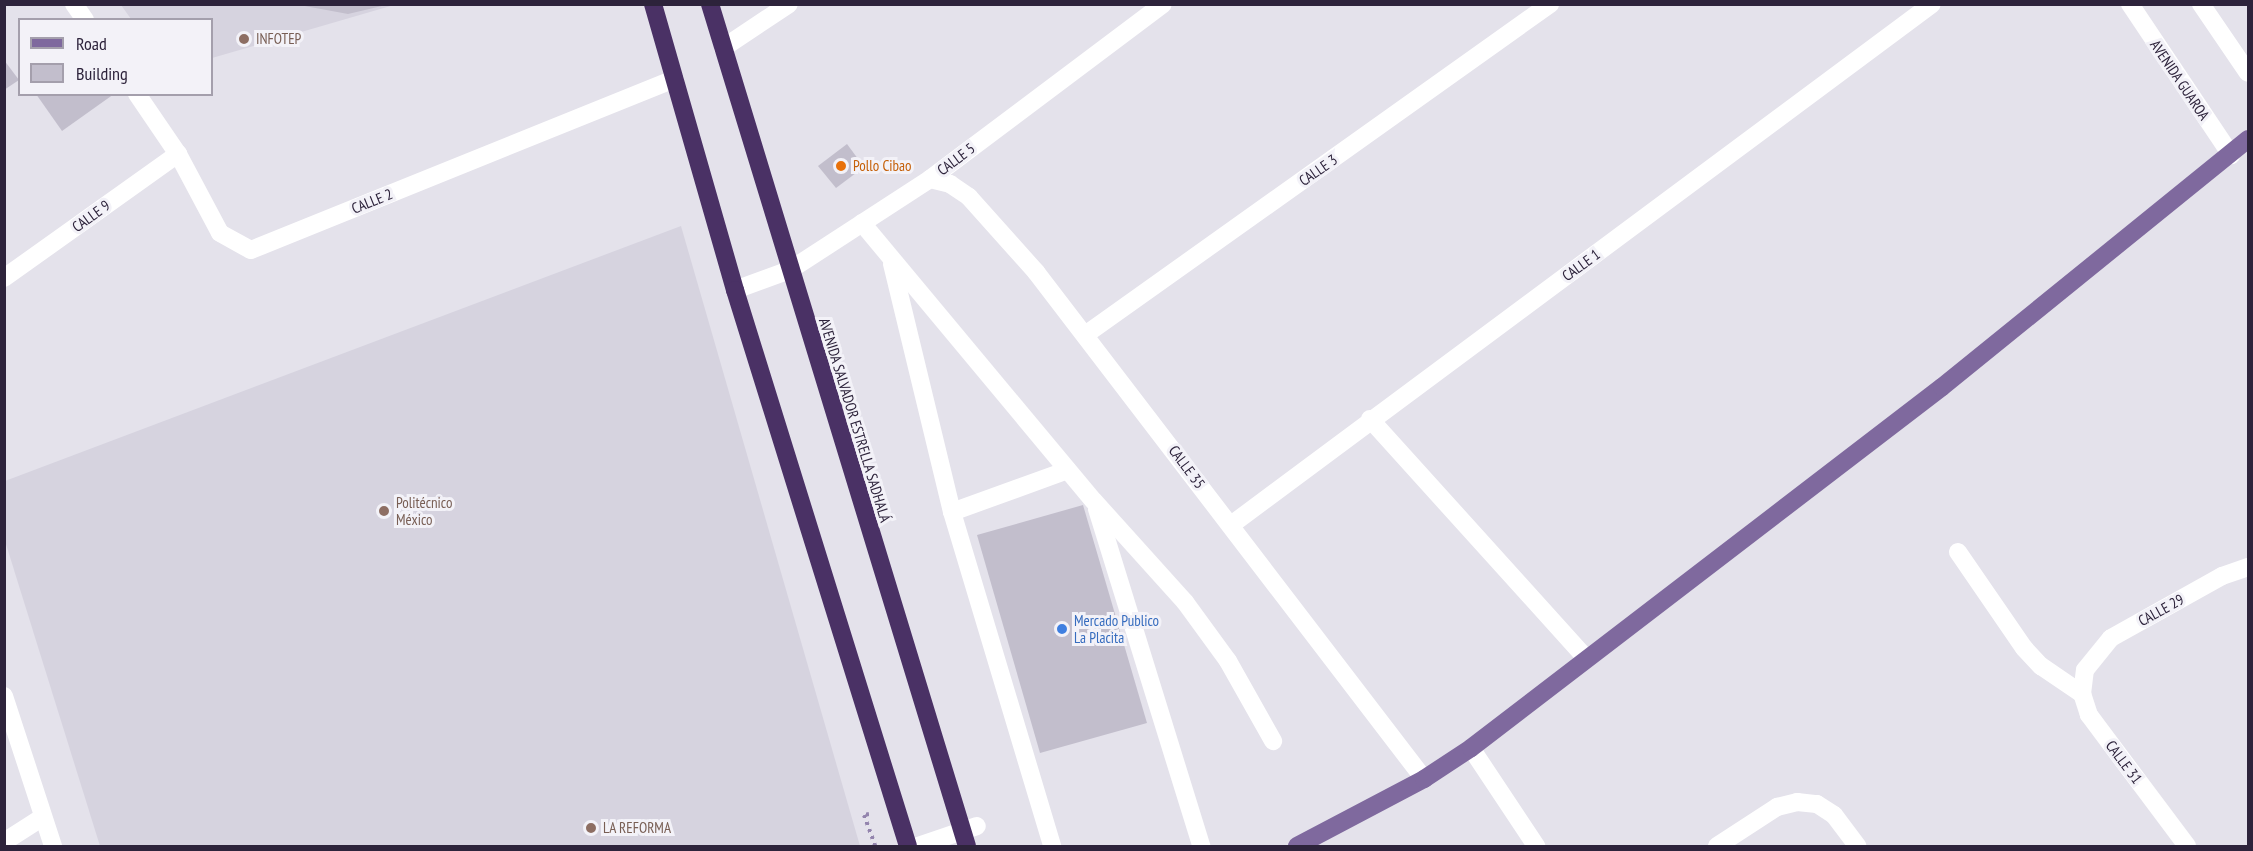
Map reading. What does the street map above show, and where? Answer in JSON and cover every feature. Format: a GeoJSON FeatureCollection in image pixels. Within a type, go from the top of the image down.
{"type":"FeatureCollection","features":[{"type":"Feature","properties":{"kind":"highway"},"geometry":{"type":"LineString","coordinates":[[653,4],[735,290],[908,846]]}},
{"type":"Feature","properties":{"kind":"highway","name":"AVENIDA SALVADOR ESTRELLA SADHALÁ"},"geometry":{"type":"LineString","coordinates":[[710,4],[967,846]]}},
{"type":"Feature","properties":{"kind":"main road"},"geometry":{"type":"LineString","coordinates":[[1297,846],[1424,779],[1471,748],[1585,657],[1942,387],[2248,139]]}},
{"type":"Feature","properties":{"kind":"street"},"geometry":{"type":"LineString","coordinates":[[74,4],[84,18]]}},
{"type":"Feature","properties":{"kind":"street"},"geometry":{"type":"LineString","coordinates":[[723,48],[789,4]]}},
{"type":"Feature","properties":{"kind":"street","name":"CALLE 5"},"geometry":{"type":"LineString","coordinates":[[735,290],[790,270],[930,179],[1163,4]]}},
{"type":"Feature","properties":{"kind":"street","name":"CALLE 3"},"geometry":{"type":"LineString","coordinates":[[1085,335],[1550,4]]}},
{"type":"Feature","properties":{"kind":"street","name":"CALLE 1"},"geometry":{"type":"LineString","coordinates":[[1231,525],[1370,419],[1932,4]]}},
{"type":"Feature","properties":{"kind":"street","name":"AVENIDA GUAROA"},"geometry":{"type":"LineString","coordinates":[[2130,4],[2231,154]]}},
{"type":"Feature","properties":{"kind":"street"},"geometry":{"type":"LineString","coordinates":[[2201,4],[2248,74]]}},
{"type":"Feature","properties":{"kind":"street","name":"CALLE 2"},"geometry":{"type":"LineString","coordinates":[[138,96],[178,154],[220,233],[251,250],[675,79]]}},
{"type":"Feature","properties":{"kind":"street","name":"CALLE 9"},"geometry":{"type":"LineString","coordinates":[[4,278],[178,154]]}},
{"type":"Feature","properties":{"kind":"street","name":"CALLE 35"},"geometry":{"type":"LineString","coordinates":[[930,179],[950,184],[981,207],[1085,335],[1424,779]]}},
{"type":"Feature","properties":{"kind":"street"},"geometry":{"type":"LineString","coordinates":[[862,224],[1094,501],[1191,610],[1228,661],[1273,741]]}},
{"type":"Feature","properties":{"kind":"street"},"geometry":{"type":"LineString","coordinates":[[891,258],[952,513],[1052,846]]}},
{"type":"Feature","properties":{"kind":"street"},"geometry":{"type":"LineString","coordinates":[[1370,419],[1585,657]]}},
{"type":"Feature","properties":{"kind":"street"},"geometry":{"type":"LineString","coordinates":[[952,513],[1068,470]]}},
{"type":"Feature","properties":{"kind":"street"},"geometry":{"type":"LineString","coordinates":[[1094,501],[1202,846]]}},
{"type":"Feature","properties":{"kind":"street"},"geometry":{"type":"LineString","coordinates":[[1958,552],[2024,648],[2041,666],[2082,694]]}},
{"type":"Feature","properties":{"kind":"street","name":"CALLE 29"},"geometry":{"type":"LineString","coordinates":[[2082,694],[2085,670],[2110,638],[2222,576],[2248,567]]}},
{"type":"Feature","properties":{"kind":"street","name":"CALLE 31"},"geometry":{"type":"LineString","coordinates":[[2082,694],[2089,715],[2187,846]]}},
{"type":"Feature","properties":{"kind":"street"},"geometry":{"type":"LineString","coordinates":[[4,696],[53,846]]}},
{"type":"Feature","properties":{"kind":"street"},"geometry":{"type":"LineString","coordinates":[[1471,748],[1536,846]]}},
{"type":"Feature","properties":{"kind":"street"},"geometry":{"type":"LineString","coordinates":[[1717,846],[1777,807],[1797,802],[1817,804],[1834,815],[1857,846]]}},
{"type":"Feature","properties":{"kind":"street"},"geometry":{"type":"LineString","coordinates":[[4,842],[43,818]]}},
{"type":"Feature","properties":{"kind":"street"},"geometry":{"type":"LineString","coordinates":[[918,846],[977,826]]}},
{"type":"Feature","properties":{"kind":"path"},"geometry":{"type":"LineString","coordinates":[[864,815],[875,846]]}},
{"type":"Feature","properties":{"kind":"shaded area","name":"INFOTEP"},"geometry":{"type":"Polygon","coordinates":[[[121,5],[394,5],[213,58],[213,18],[130,18],[121,5]]]}},
{"type":"Feature","properties":{"kind":"shaded area","name":"Politécnico México"},"geometry":{"type":"Polygon","coordinates":[[[681,226],[860,846],[100,846],[5,541],[5,481],[681,226]]]}},
{"type":"Feature","properties":{"kind":"building"},"geometry":{"type":"Polygon","coordinates":[[[294,4],[386,4],[386,5],[348,14],[294,4]]]}},
{"type":"Feature","properties":{"kind":"building"},"geometry":{"type":"Polygon","coordinates":[[[4,60],[18,81],[4,90],[4,60]]]}},
{"type":"Feature","properties":{"kind":"building"},"geometry":{"type":"Polygon","coordinates":[[[37,96],[111,96],[62,131],[37,96]]]}},
{"type":"Feature","properties":{"kind":"building","name":"Pollo Cibao"},"geometry":{"type":"Polygon","coordinates":[[[847,144],[864,167],[836,188],[818,166],[847,144]]]}},
{"type":"Feature","properties":{"kind":"building","name":"Mercado Publico La Placita"},"geometry":{"type":"Polygon","coordinates":[[[1083,505],[1147,723],[1040,753],[977,535],[1083,505]]]}},
{"type":"Feature","properties":{"kind":"place","name":"INFOTEP"},"geometry":{"type":"Point","coordinates":[244,39]}},
{"type":"Feature","properties":{"kind":"place","name":"Pollo Cibao"},"geometry":{"type":"Point","coordinates":[841,166]}},
{"type":"Feature","properties":{"kind":"place","name":"Politécnico México"},"geometry":{"type":"Point","coordinates":[384,511]}},
{"type":"Feature","properties":{"kind":"place","name":"Mercado Publico La Placita"},"geometry":{"type":"Point","coordinates":[1062,629]}},
{"type":"Feature","properties":{"kind":"place","name":"LA REFORMA"},"geometry":{"type":"Point","coordinates":[591,828]}}]}
